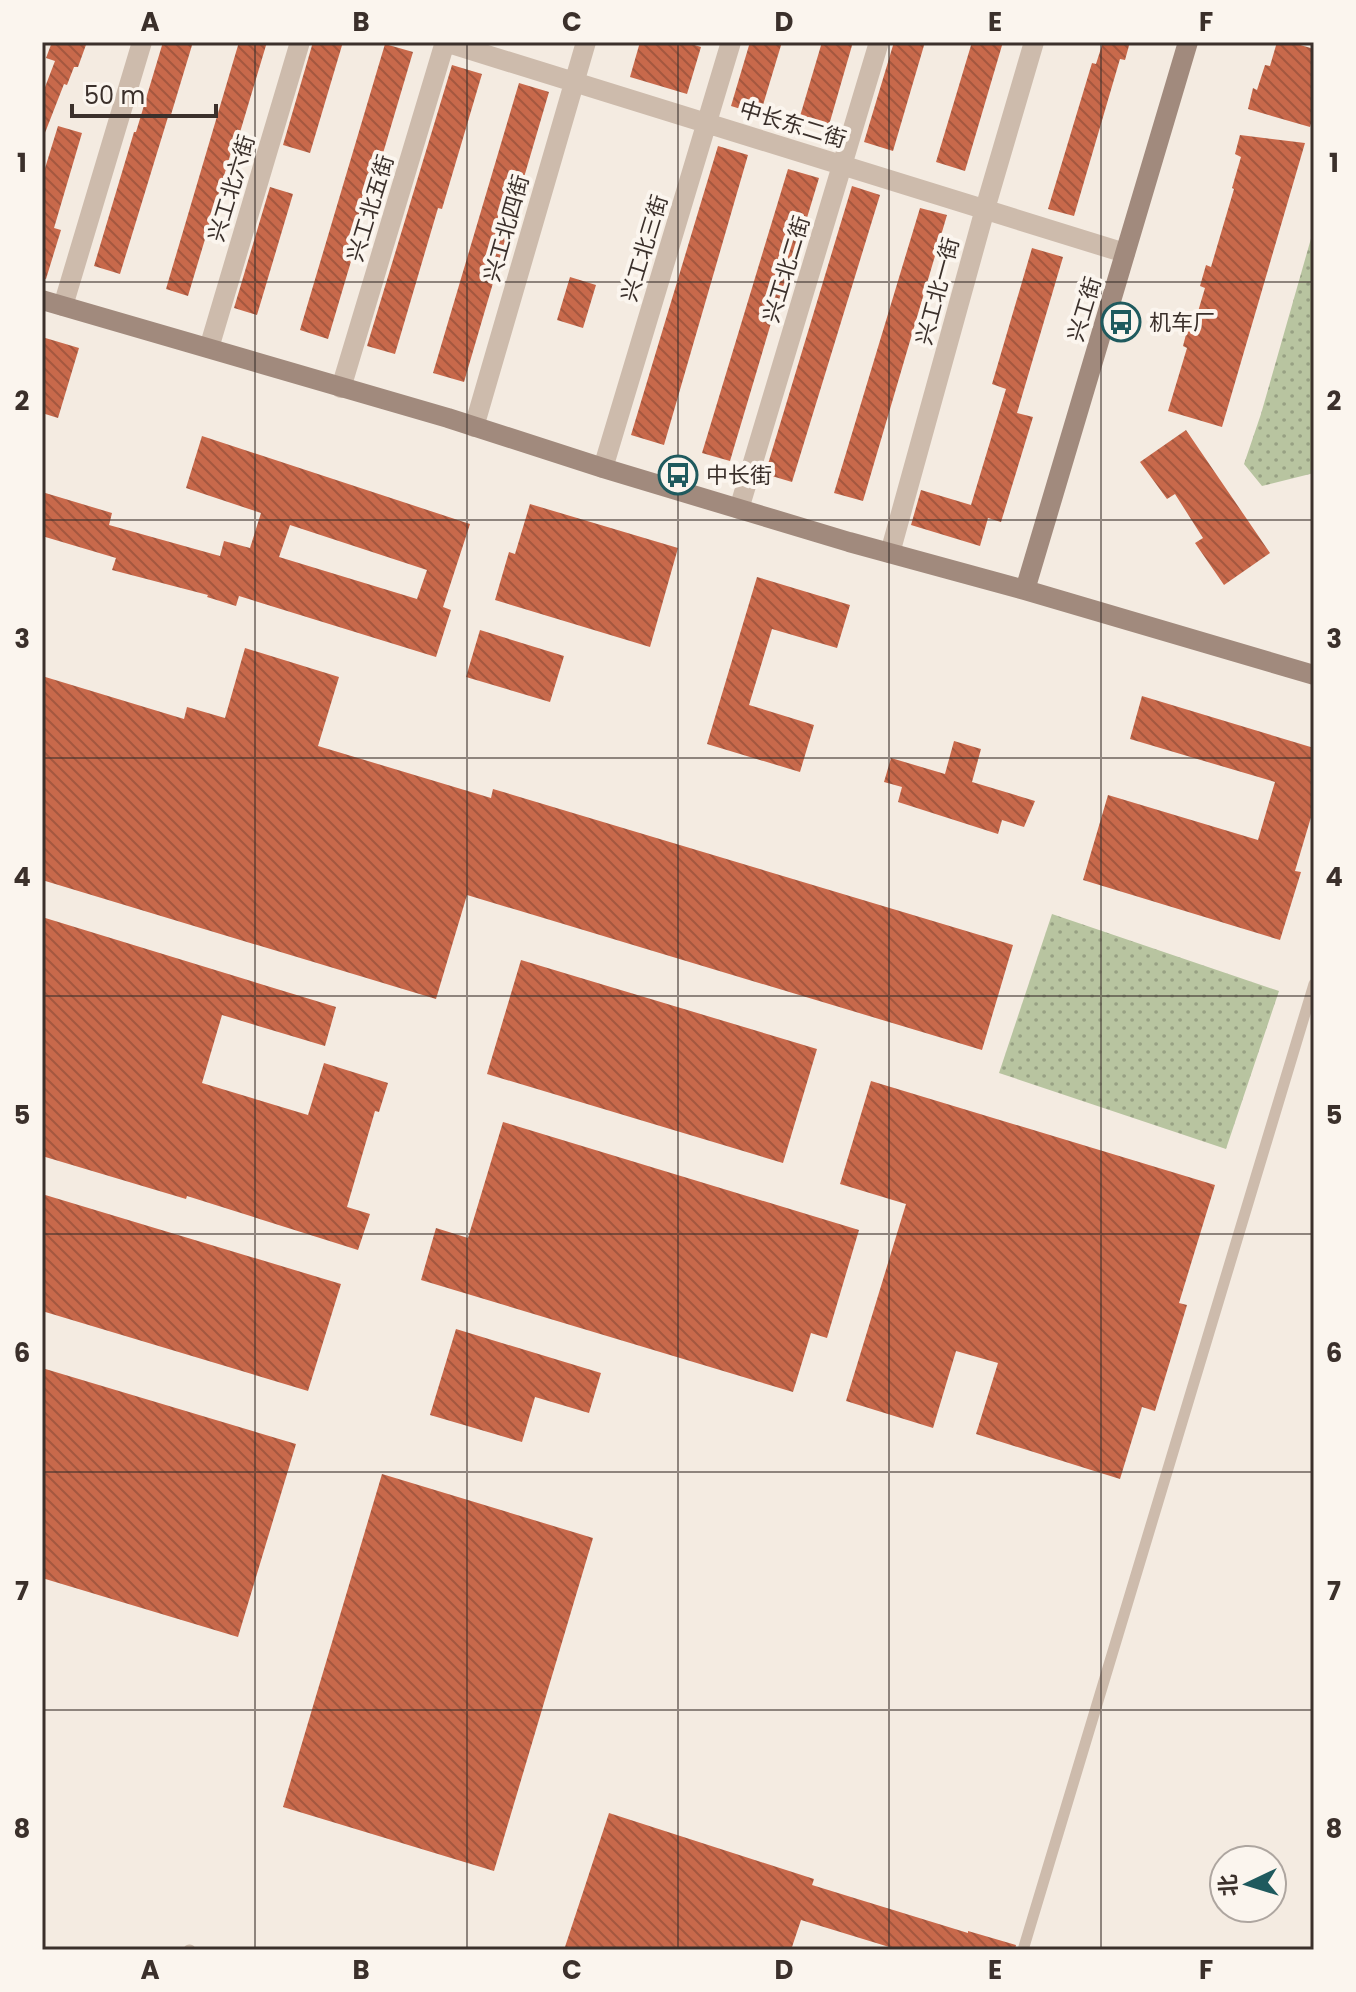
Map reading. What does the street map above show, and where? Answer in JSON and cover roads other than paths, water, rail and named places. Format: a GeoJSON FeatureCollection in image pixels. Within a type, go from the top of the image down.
{"type":"FeatureCollection","features":[{"type":"Feature","properties":{"kind":"street"},"geometry":{"type":"LineString","coordinates":[[63,306],[142,42]]}},
{"type":"Feature","properties":{"kind":"street","name":"兴工北六街"},"geometry":{"type":"LineString","coordinates":[[209,348],[300,42]]}},
{"type":"Feature","properties":{"kind":"street","name":"中长东二街"},"geometry":{"type":"LineString","coordinates":[[445,42],[1125,253]]}},
{"type":"Feature","properties":{"kind":"street","name":"兴工北五街"},"geometry":{"type":"LineString","coordinates":[[341,388],[445,42]]}},
{"type":"Feature","properties":{"kind":"street","name":"兴工北四街"},"geometry":{"type":"LineString","coordinates":[[474,427],[586,42]]}},
{"type":"Feature","properties":{"kind":"street","name":"兴工北三街"},"geometry":{"type":"LineString","coordinates":[[603,468],[731,42]]}},
{"type":"Feature","properties":{"kind":"street","name":"兴工北二街"},"geometry":{"type":"LineString","coordinates":[[739,509],[879,42]]}},
{"type":"Feature","properties":{"kind":"street","name":"兴工北一街"},"geometry":{"type":"LineString","coordinates":[[890,553],[1034,42]]}},
{"type":"Feature","properties":{"kind":"street","name":"兴工街"},"geometry":{"type":"LineString","coordinates":[[1025,590],[1188,42]]}},
{"type":"Feature","properties":{"kind":"street"},"geometry":{"type":"LineString","coordinates":[[42,300],[474,427],[739,509],[1314,675]]}},
{"type":"Feature","properties":{"kind":"lane"},"geometry":{"type":"LineString","coordinates":[[1023,1950],[1314,984]]}},
{"type":"Feature","properties":{"kind":"place","name":"机车厂"},"geometry":{"type":"Point","coordinates":[1121,322]}},
{"type":"Feature","properties":{"kind":"place","name":"中长街"},"geometry":{"type":"Point","coordinates":[678,475]}}]}
